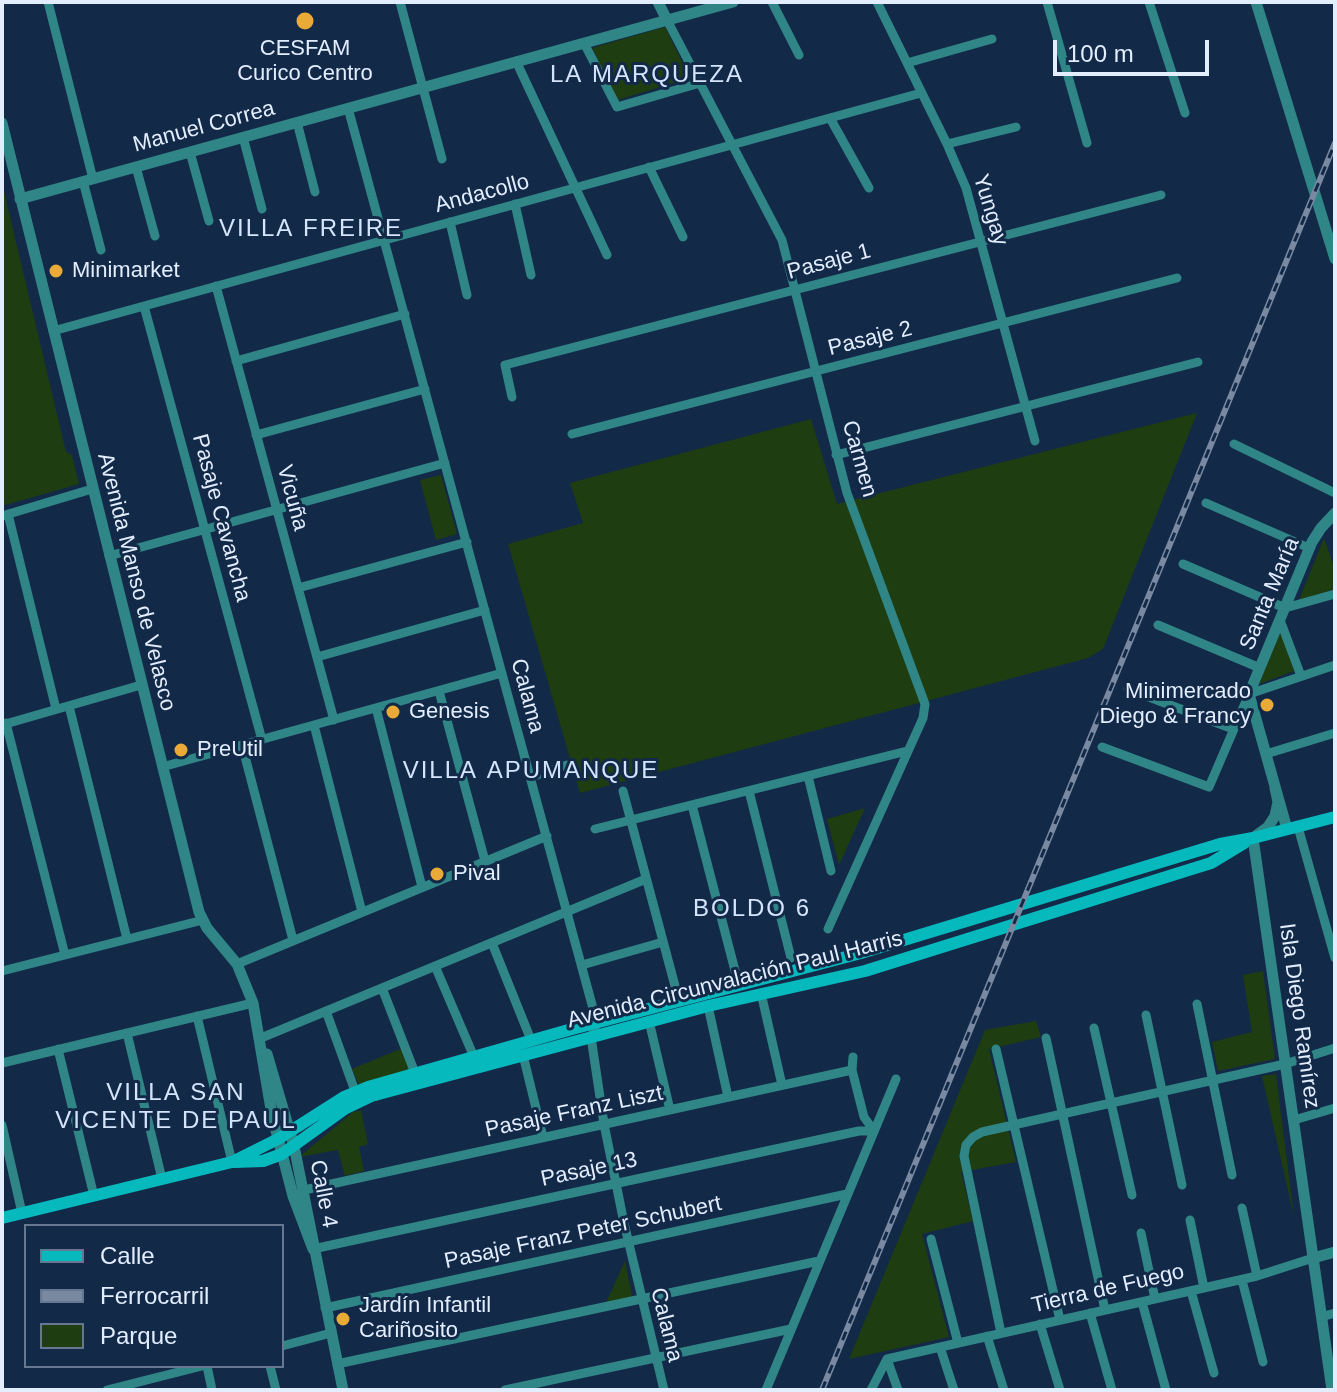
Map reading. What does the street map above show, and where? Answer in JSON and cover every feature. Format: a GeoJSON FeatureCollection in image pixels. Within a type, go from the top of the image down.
{"type":"FeatureCollection","features":[{"type":"Feature","properties":{"kind":"main road","name":"Avenida Circunvalación Paul Harris"},"geometry":{"type":"LineString","coordinates":[[2,1218],[232,1162],[284,1136],[355,1091],[531,1040],[861,953],[1220,844],[1335,817]]}},
{"type":"Feature","properties":{"kind":"main road","name":"Avenida Circunvalación Paul Harris"},"geometry":{"type":"LineString","coordinates":[[232,1162],[254,1162],[282,1154],[360,1100],[649,1021],[865,971],[1211,863],[1253,838]]}},
{"type":"Feature","properties":{"kind":"street"},"geometry":{"type":"LineString","coordinates":[[48,2],[101,250]]}},
{"type":"Feature","properties":{"kind":"street"},"geometry":{"type":"LineString","coordinates":[[400,2],[442,159]]}},
{"type":"Feature","properties":{"kind":"street","name":"Carmen"},"geometry":{"type":"LineString","coordinates":[[658,2],[782,240],[836,455],[925,704],[923,718],[828,929]]}},
{"type":"Feature","properties":{"kind":"street","name":"Manuel Correa"},"geometry":{"type":"LineString","coordinates":[[20,199],[733,2]]}},
{"type":"Feature","properties":{"kind":"street"},"geometry":{"type":"LineString","coordinates":[[772,2],[799,55]]}},
{"type":"Feature","properties":{"kind":"street","name":"Yungay"},"geometry":{"type":"LineString","coordinates":[[877,2],[966,188],[1035,441]]}},
{"type":"Feature","properties":{"kind":"street"},"geometry":{"type":"LineString","coordinates":[[1047,2],[1087,143]]}},
{"type":"Feature","properties":{"kind":"street"},"geometry":{"type":"LineString","coordinates":[[1149,2],[1185,113]]}},
{"type":"Feature","properties":{"kind":"street"},"geometry":{"type":"LineString","coordinates":[[1256,2],[1330,224],[1335,259]]}},
{"type":"Feature","properties":{"kind":"street"},"geometry":{"type":"LineString","coordinates":[[907,63],[992,39]]}},
{"type":"Feature","properties":{"kind":"street"},"geometry":{"type":"LineString","coordinates":[[584,43],[617,107],[700,83]]}},
{"type":"Feature","properties":{"kind":"street"},"geometry":{"type":"LineString","coordinates":[[516,61],[607,255]]}},
{"type":"Feature","properties":{"kind":"street","name":"Andacollo"},"geometry":{"type":"LineString","coordinates":[[53,331],[921,93]]}},
{"type":"Feature","properties":{"kind":"street","name":"Calama"},"geometry":{"type":"LineString","coordinates":[[348,108],[597,1023]]}},
{"type":"Feature","properties":{"kind":"street"},"geometry":{"type":"LineString","coordinates":[[830,118],[869,188]]}},
{"type":"Feature","properties":{"kind":"street"},"geometry":{"type":"LineString","coordinates":[[297,122],[315,192]]}},
{"type":"Feature","properties":{"kind":"street","name":"Avenida Manso de Velasco"},"geometry":{"type":"LineString","coordinates":[[2,123],[141,685],[203,920],[237,964],[253,1003],[267,1089],[284,1136],[294,1146]]}},
{"type":"Feature","properties":{"kind":"street"},"geometry":{"type":"LineString","coordinates":[[947,144],[1016,127]]}},
{"type":"Feature","properties":{"kind":"street"},"geometry":{"type":"LineString","coordinates":[[243,137],[262,209]]}},
{"type":"Feature","properties":{"kind":"street"},"geometry":{"type":"LineString","coordinates":[[190,152],[209,221]]}},
{"type":"Feature","properties":{"kind":"street"},"geometry":{"type":"LineString","coordinates":[[136,167],[155,236]]}},
{"type":"Feature","properties":{"kind":"street"},"geometry":{"type":"LineString","coordinates":[[649,167],[683,237]]}},
{"type":"Feature","properties":{"kind":"street","name":"Pasaje 1"},"geometry":{"type":"LineString","coordinates":[[512,397],[505,365],[1161,195]]}},
{"type":"Feature","properties":{"kind":"street"},"geometry":{"type":"LineString","coordinates":[[515,204],[531,275]]}},
{"type":"Feature","properties":{"kind":"street"},"geometry":{"type":"LineString","coordinates":[[450,222],[467,295]]}},
{"type":"Feature","properties":{"kind":"street","name":"Pasaje 2"},"geometry":{"type":"LineString","coordinates":[[572,434],[1177,278]]}},
{"type":"Feature","properties":{"kind":"street","name":"Vicuña"},"geometry":{"type":"LineString","coordinates":[[216,286],[334,720]]}},
{"type":"Feature","properties":{"kind":"street","name":"Pasaje Cavancha"},"geometry":{"type":"LineString","coordinates":[[144,306],[262,740]]}},
{"type":"Feature","properties":{"kind":"street"},"geometry":{"type":"LineString","coordinates":[[236,361],[405,314]]}},
{"type":"Feature","properties":{"kind":"street"},"geometry":{"type":"LineString","coordinates":[[836,455],[1198,362]]}},
{"type":"Feature","properties":{"kind":"street"},"geometry":{"type":"LineString","coordinates":[[256,435],[425,389]]}},
{"type":"Feature","properties":{"kind":"street"},"geometry":{"type":"LineString","coordinates":[[1234,444],[1335,493]]}},
{"type":"Feature","properties":{"kind":"street"},"geometry":{"type":"LineString","coordinates":[[109,556],[445,463]]}},
{"type":"Feature","properties":{"kind":"street"},"geometry":{"type":"LineString","coordinates":[[56,709],[5,515],[92,489]]}},
{"type":"Feature","properties":{"kind":"street"},"geometry":{"type":"LineString","coordinates":[[1206,503],[1309,548]]}},
{"type":"Feature","properties":{"kind":"street","name":"Santa María"},"geometry":{"type":"LineString","coordinates":[[1249,694],[1309,548],[1335,513]]}},
{"type":"Feature","properties":{"kind":"street"},"geometry":{"type":"LineString","coordinates":[[298,588],[467,542]]}},
{"type":"Feature","properties":{"kind":"street"},"geometry":{"type":"LineString","coordinates":[[1183,564],[1285,608],[1335,594]]}},
{"type":"Feature","properties":{"kind":"street"},"geometry":{"type":"LineString","coordinates":[[317,657],[485,610]]}},
{"type":"Feature","properties":{"kind":"street"},"geometry":{"type":"LineString","coordinates":[[1280,620],[1301,676]]}},
{"type":"Feature","properties":{"kind":"street"},"geometry":{"type":"LineString","coordinates":[[1158,625],[1260,668]]}},
{"type":"Feature","properties":{"kind":"street"},"geometry":{"type":"LineString","coordinates":[[1102,747],[1209,787],[1249,694],[1335,665]]}},
{"type":"Feature","properties":{"kind":"street"},"geometry":{"type":"LineString","coordinates":[[162,767],[502,673]]}},
{"type":"Feature","properties":{"kind":"street"},"geometry":{"type":"LineString","coordinates":[[65,955],[4,724],[141,685]]}},
{"type":"Feature","properties":{"kind":"street"},"geometry":{"type":"LineString","coordinates":[[1128,689],[1233,729]]}},
{"type":"Feature","properties":{"kind":"street"},"geometry":{"type":"LineString","coordinates":[[439,691],[485,861]]}},
{"type":"Feature","properties":{"kind":"street"},"geometry":{"type":"LineString","coordinates":[[1249,694],[1278,802],[1275,816],[1264,832],[1253,838]]}},
{"type":"Feature","properties":{"kind":"street"},"geometry":{"type":"LineString","coordinates":[[69,706],[127,939]]}},
{"type":"Feature","properties":{"kind":"street"},"geometry":{"type":"LineString","coordinates":[[376,708],[422,887]]}},
{"type":"Feature","properties":{"kind":"street"},"geometry":{"type":"LineString","coordinates":[[314,725],[362,912]]}},
{"type":"Feature","properties":{"kind":"street"},"geometry":{"type":"LineString","coordinates":[[1266,754],[1335,733]]}},
{"type":"Feature","properties":{"kind":"street"},"geometry":{"type":"LineString","coordinates":[[242,745],[293,940]]}},
{"type":"Feature","properties":{"kind":"street"},"geometry":{"type":"LineString","coordinates":[[595,829],[907,751]]}},
{"type":"Feature","properties":{"kind":"street"},"geometry":{"type":"LineString","coordinates":[[531,777],[567,765]]}},
{"type":"Feature","properties":{"kind":"street"},"geometry":{"type":"LineString","coordinates":[[808,776],[831,871]]}},
{"type":"Feature","properties":{"kind":"street"},"geometry":{"type":"LineString","coordinates":[[1275,788],[1292,828],[1335,958]]}},
{"type":"Feature","properties":{"kind":"street"},"geometry":{"type":"LineString","coordinates":[[623,791],[679,1001]]}},
{"type":"Feature","properties":{"kind":"street"},"geometry":{"type":"LineString","coordinates":[[749,791],[791,958]]}},
{"type":"Feature","properties":{"kind":"street"},"geometry":{"type":"LineString","coordinates":[[692,805],[739,986]]}},
{"type":"Feature","properties":{"kind":"street"},"geometry":{"type":"LineString","coordinates":[[237,964],[547,836]]}},
{"type":"Feature","properties":{"kind":"street","name":"Isla Diego Ramírez"},"geometry":{"type":"LineString","coordinates":[[1253,838],[1321,1317],[1332,1373],[1332,1390]]}},
{"type":"Feature","properties":{"kind":"street"},"geometry":{"type":"LineString","coordinates":[[261,1038],[646,879]]}},
{"type":"Feature","properties":{"kind":"street"},"geometry":{"type":"LineString","coordinates":[[2,970],[203,920]]}},
{"type":"Feature","properties":{"kind":"street"},"geometry":{"type":"LineString","coordinates":[[582,965],[663,942]]}},
{"type":"Feature","properties":{"kind":"street"},"geometry":{"type":"LineString","coordinates":[[492,943],[531,1040]]}},
{"type":"Feature","properties":{"kind":"street"},"geometry":{"type":"LineString","coordinates":[[435,966],[474,1057]]}},
{"type":"Feature","properties":{"kind":"street"},"geometry":{"type":"LineString","coordinates":[[382,988],[415,1073]]}},
{"type":"Feature","properties":{"kind":"street"},"geometry":{"type":"LineString","coordinates":[[761,993],[782,1085]]}},
{"type":"Feature","properties":{"kind":"street"},"geometry":{"type":"LineString","coordinates":[[2,1063],[253,1003]]}},
{"type":"Feature","properties":{"kind":"street"},"geometry":{"type":"LineString","coordinates":[[1197,1004],[1232,1175]]}},
{"type":"Feature","properties":{"kind":"street"},"geometry":{"type":"LineString","coordinates":[[708,1006],[728,1097]]}},
{"type":"Feature","properties":{"kind":"street"},"geometry":{"type":"LineString","coordinates":[[326,1011],[355,1091]]}},
{"type":"Feature","properties":{"kind":"street"},"geometry":{"type":"LineString","coordinates":[[1146,1015],[1182,1185]]}},
{"type":"Feature","properties":{"kind":"street"},"geometry":{"type":"LineString","coordinates":[[197,1016],[232,1162]]}},
{"type":"Feature","properties":{"kind":"street"},"geometry":{"type":"LineString","coordinates":[[649,1021],[670,1110]]}},
{"type":"Feature","properties":{"kind":"street"},"geometry":{"type":"LineString","coordinates":[[591,1037],[597,1023]]}},
{"type":"Feature","properties":{"kind":"street"},"geometry":{"type":"LineString","coordinates":[[1094,1028],[1132,1195]]}},
{"type":"Feature","properties":{"kind":"street"},"geometry":{"type":"LineString","coordinates":[[127,1033],[162,1179]]}},
{"type":"Feature","properties":{"kind":"street","name":"Calama"},"geometry":{"type":"LineString","coordinates":[[591,1037],[615,1183],[664,1390]]}},
{"type":"Feature","properties":{"kind":"street"},"geometry":{"type":"LineString","coordinates":[[1046,1038],[1105,1310]]}},
{"type":"Feature","properties":{"kind":"street"},"geometry":{"type":"LineString","coordinates":[[1001,1333],[965,1162],[966,1145],[977,1134],[1285,1064],[1335,1048]]}},
{"type":"Feature","properties":{"kind":"street"},"geometry":{"type":"LineString","coordinates":[[58,1049],[94,1196]]}},
{"type":"Feature","properties":{"kind":"street"},"geometry":{"type":"LineString","coordinates":[[996,1049],[1060,1320]]}},
{"type":"Feature","properties":{"kind":"street"},"geometry":{"type":"LineString","coordinates":[[523,1055],[543,1137]]}},
{"type":"Feature","properties":{"kind":"street"},"geometry":{"type":"LineString","coordinates":[[853,1057],[852,1070],[864,1117],[874,1131]]}},
{"type":"Feature","properties":{"kind":"street","name":"Pasaje Franz Liszt"},"geometry":{"type":"LineString","coordinates":[[304,1190],[852,1070]]}},
{"type":"Feature","properties":{"kind":"street"},"geometry":{"type":"LineString","coordinates":[[766,1390],[896,1079]]}},
{"type":"Feature","properties":{"kind":"street"},"geometry":{"type":"LineString","coordinates":[[1294,1120],[1335,1108]]}},
{"type":"Feature","properties":{"kind":"street"},"geometry":{"type":"LineString","coordinates":[[2,1125],[22,1213]]}},
{"type":"Feature","properties":{"kind":"street","name":"Pasaje 13"},"geometry":{"type":"LineString","coordinates":[[313,1249],[859,1131],[874,1131]]}},
{"type":"Feature","properties":{"kind":"street","name":"Avenida Manso de Velasco"},"geometry":{"type":"LineString","coordinates":[[282,1154],[284,1136]]}},
{"type":"Feature","properties":{"kind":"street","name":"Calle 4"},"geometry":{"type":"LineString","coordinates":[[294,1146],[343,1390]]}},
{"type":"Feature","properties":{"kind":"street","name":"Calle 4"},"geometry":{"type":"LineString","coordinates":[[282,1154],[297,1209],[313,1249]]}},
{"type":"Feature","properties":{"kind":"street","name":"Pasaje Franz Peter Schubert"},"geometry":{"type":"LineString","coordinates":[[325,1308],[847,1194]]}},
{"type":"Feature","properties":{"kind":"street"},"geometry":{"type":"LineString","coordinates":[[1242,1208],[1257,1276]]}},
{"type":"Feature","properties":{"kind":"street"},"geometry":{"type":"LineString","coordinates":[[1190,1220],[1204,1288]]}},
{"type":"Feature","properties":{"kind":"street"},"geometry":{"type":"LineString","coordinates":[[1141,1233],[1155,1299]]}},
{"type":"Feature","properties":{"kind":"street"},"geometry":{"type":"LineString","coordinates":[[931,1239],[958,1343]]}},
{"type":"Feature","properties":{"kind":"street","name":"Tierra de Fuego"},"geometry":{"type":"LineString","coordinates":[[887,1359],[1242,1280],[1335,1252]]}},
{"type":"Feature","properties":{"kind":"street"},"geometry":{"type":"LineString","coordinates":[[337,1364],[819,1261]]}},
{"type":"Feature","properties":{"kind":"street"},"geometry":{"type":"LineString","coordinates":[[1242,1280],[1263,1362]]}},
{"type":"Feature","properties":{"kind":"street"},"geometry":{"type":"LineString","coordinates":[[1191,1291],[1214,1373]]}},
{"type":"Feature","properties":{"kind":"street"},"geometry":{"type":"LineString","coordinates":[[1142,1302],[1166,1390]]}},
{"type":"Feature","properties":{"kind":"street"},"geometry":{"type":"LineString","coordinates":[[1090,1313],[1112,1390]]}},
{"type":"Feature","properties":{"kind":"street"},"geometry":{"type":"LineString","coordinates":[[1321,1317],[1335,1313]]}},
{"type":"Feature","properties":{"kind":"street"},"geometry":{"type":"LineString","coordinates":[[1040,1324],[1060,1390]]}},
{"type":"Feature","properties":{"kind":"street"},"geometry":{"type":"LineString","coordinates":[[505,1390],[791,1329]]}},
{"type":"Feature","properties":{"kind":"street"},"geometry":{"type":"LineString","coordinates":[[284,1345],[331,1333]]}},
{"type":"Feature","properties":{"kind":"street"},"geometry":{"type":"LineString","coordinates":[[987,1336],[1004,1390]]}},
{"type":"Feature","properties":{"kind":"street"},"geometry":{"type":"LineString","coordinates":[[940,1347],[954,1390]]}},
{"type":"Feature","properties":{"kind":"street"},"geometry":{"type":"LineString","coordinates":[[871,1390],[887,1359]]}},
{"type":"Feature","properties":{"kind":"street"},"geometry":{"type":"LineString","coordinates":[[887,1359],[898,1390]]}},
{"type":"Feature","properties":{"kind":"street"},"geometry":{"type":"LineString","coordinates":[[107,1390],[196,1368]]}},
{"type":"Feature","properties":{"kind":"street"},"geometry":{"type":"LineString","coordinates":[[205,1368],[212,1390]]}},
{"type":"Feature","properties":{"kind":"street"},"geometry":{"type":"LineString","coordinates":[[270,1368],[276,1390]]}},
{"type":"Feature","properties":{"kind":"street"},"geometry":{"type":"LineString","coordinates":[[150,1379],[153,1390]]}},
{"type":"Feature","properties":{"kind":"green space"},"geometry":{"type":"Polygon","coordinates":[[[665,27],[690,78],[618,100],[592,48],[665,27]]]}},
{"type":"Feature","properties":{"kind":"green space"},"geometry":{"type":"Polygon","coordinates":[[[2,183],[66,452],[72,455],[79,484],[2,506],[2,183]]]}},
{"type":"Feature","properties":{"kind":"green space"},"geometry":{"type":"Polygon","coordinates":[[[1197,413],[1103,649],[1088,658],[580,793],[508,544],[583,523],[570,483],[811,419],[837,504],[1197,413]]]}},
{"type":"Feature","properties":{"kind":"green space"},"geometry":{"type":"Polygon","coordinates":[[[441,475],[457,534],[436,540],[420,480],[441,475]]]}},
{"type":"Feature","properties":{"kind":"green space"},"geometry":{"type":"Polygon","coordinates":[[[1324,538],[1335,570],[1335,589],[1299,600],[1324,538]]]}},
{"type":"Feature","properties":{"kind":"green space"},"geometry":{"type":"Polygon","coordinates":[[[1281,631],[1294,671],[1259,684],[1281,631]]]}},
{"type":"Feature","properties":{"kind":"green space"},"geometry":{"type":"Polygon","coordinates":[[[865,808],[839,865],[827,819],[865,808]]]}},
{"type":"Feature","properties":{"kind":"green space"},"geometry":{"type":"Polygon","coordinates":[[[1263,971],[1275,1059],[1218,1071],[1212,1042],[1252,1032],[1243,975],[1263,971]]]}},
{"type":"Feature","properties":{"kind":"green space"},"geometry":{"type":"Polygon","coordinates":[[[1036,1021],[1041,1037],[989,1049],[1016,1162],[961,1172],[973,1221],[922,1234],[949,1337],[849,1359],[985,1030],[1036,1021]]]}},
{"type":"Feature","properties":{"kind":"green space"},"geometry":{"type":"Polygon","coordinates":[[[403,1048],[412,1070],[359,1085],[352,1069],[403,1048]]]}},
{"type":"Feature","properties":{"kind":"green space"},"geometry":{"type":"Polygon","coordinates":[[[1276,1074],[1294,1217],[1262,1076],[1276,1074]]]}},
{"type":"Feature","properties":{"kind":"green space"},"geometry":{"type":"Polygon","coordinates":[[[361,1110],[368,1144],[359,1147],[364,1171],[345,1176],[338,1150],[299,1157],[353,1112],[361,1110]]]}},
{"type":"Feature","properties":{"kind":"green space"},"geometry":{"type":"Polygon","coordinates":[[[625,1261],[633,1300],[605,1305],[625,1261]]]}},
{"type":"Feature","properties":{"kind":"railway"},"geometry":{"type":"LineString","coordinates":[[822,1390],[1335,143]]}},
{"type":"Feature","properties":{"kind":"place","name":"CESFAM Curico Centro"},"geometry":{"type":"Point","coordinates":[305,21]}},
{"type":"Feature","properties":{"kind":"place","name":"Minimarket"},"geometry":{"type":"Point","coordinates":[56,271]}},
{"type":"Feature","properties":{"kind":"place","name":"Minimercado Diego & Francy"},"geometry":{"type":"Point","coordinates":[1267,705]}},
{"type":"Feature","properties":{"kind":"place","name":"Genesis"},"geometry":{"type":"Point","coordinates":[393,712]}},
{"type":"Feature","properties":{"kind":"place","name":"PreUtil"},"geometry":{"type":"Point","coordinates":[181,750]}},
{"type":"Feature","properties":{"kind":"place","name":"Pival"},"geometry":{"type":"Point","coordinates":[437,874]}},
{"type":"Feature","properties":{"kind":"place","name":"Jardín Infantil Cariñosito"},"geometry":{"type":"Point","coordinates":[343,1319]}},
{"type":"Feature","properties":{"kind":"district","name":"LA MARQUEZA"},"geometry":{"type":"Point","coordinates":[647,75]}},
{"type":"Feature","properties":{"kind":"district","name":"VILLA FREIRE"},"geometry":{"type":"Point","coordinates":[311,229]}},
{"type":"Feature","properties":{"kind":"district","name":"VILLA APUMANQUE"},"geometry":{"type":"Point","coordinates":[531,771]}},
{"type":"Feature","properties":{"kind":"district","name":"BOLDO 6"},"geometry":{"type":"Point","coordinates":[752,909]}},
{"type":"Feature","properties":{"kind":"district","name":"VILLA SAN VICENTE DE PAUL"},"geometry":{"type":"Point","coordinates":[176,1107]}}]}
